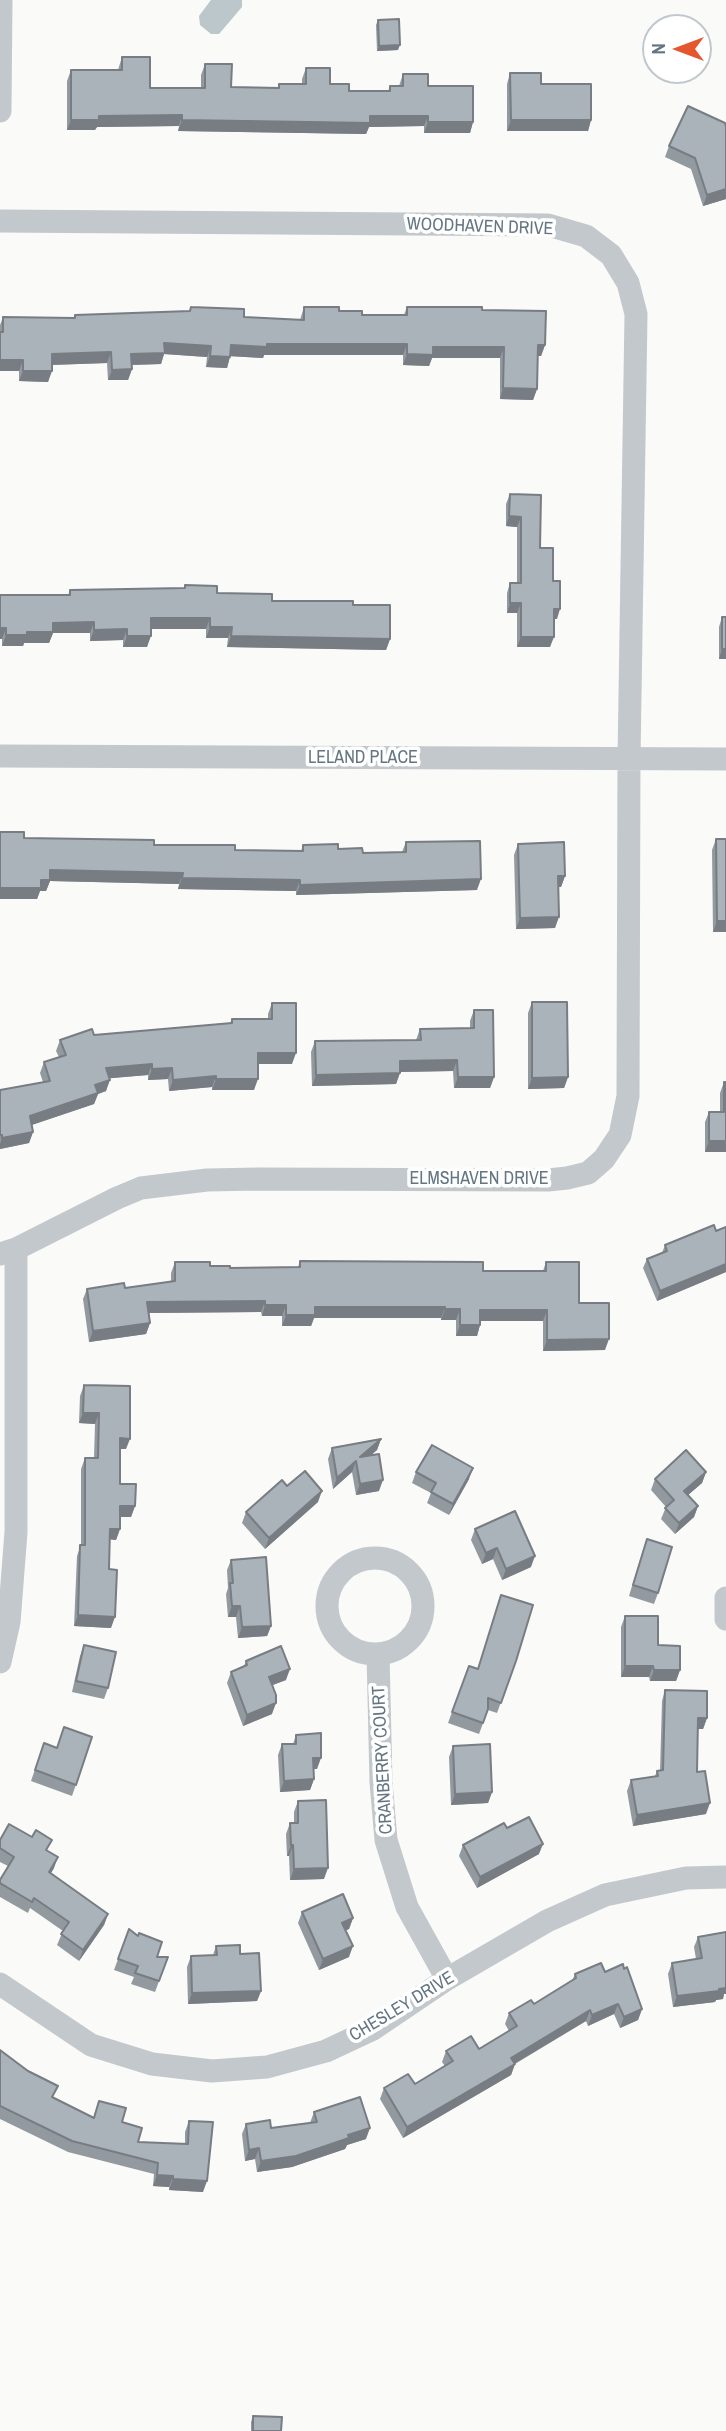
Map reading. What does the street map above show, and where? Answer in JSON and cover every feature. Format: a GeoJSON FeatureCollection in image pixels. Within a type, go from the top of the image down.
{"type":"FeatureCollection","features":[{"type":"Feature","properties":{"kind":"street"},"geometry":{"type":"LineString","coordinates":[[0,111],[1,0]]}},
{"type":"Feature","properties":{"kind":"street","name":"WOODHAVEN DRIVE"},"geometry":{"type":"LineString","coordinates":[[0,221],[548,225],[586,236],[611,255],[628,284],[636,314],[629,759]]}},
{"type":"Feature","properties":{"kind":"street","name":"LELAND PLACE"},"geometry":{"type":"LineString","coordinates":[[0,756],[726,759]]}},
{"type":"Feature","properties":{"kind":"street","name":"ELMSHAVEN DRIVE"},"geometry":{"type":"LineString","coordinates":[[8,1252],[117,1198],[141,1188],[165,1184],[260,1178],[548,1180],[587,1173],[604,1159],[620,1135],[628,1096],[629,759]]}},
{"type":"Feature","properties":{"kind":"street"},"geometry":{"type":"LineString","coordinates":[[0,1662],[9,1622],[16,1532],[8,1252]]}},
{"type":"Feature","properties":{"kind":"street"},"geometry":{"type":"LineString","coordinates":[[379,1557],[395,1561],[408,1570],[418,1583],[423,1598],[423,1614],[418,1629],[407,1642],[394,1650],[378,1654],[363,1653],[348,1646],[337,1635],[329,1621],[327,1605],[333,1583],[349,1565],[363,1558],[379,1557]]}},
{"type":"Feature","properties":{"kind":"street"},"geometry":{"type":"LineString","coordinates":[[726,1598],[726,1619]]}},
{"type":"Feature","properties":{"kind":"street","name":"CRANBERRY COURT"},"geometry":{"type":"LineString","coordinates":[[378,1654],[381,1782],[386,1840],[407,1907],[447,1979]]}},
{"type":"Feature","properties":{"kind":"street","name":"CHESLEY DRIVE"},"geometry":{"type":"LineString","coordinates":[[0,1984],[91,2045],[152,2064],[212,2071],[267,2067],[326,2051],[373,2029],[447,1979],[547,1921],[605,1895],[686,1878],[726,1877]]}},
{"type":"Feature","properties":{"kind":"shaded area"},"geometry":{"type":"Polygon","coordinates":[[[211,0],[242,0],[242,7],[219,34],[211,34],[200,25],[199,16],[211,0]]]}},
{"type":"Feature","properties":{"kind":"building"},"geometry":{"type":"Polygon","coordinates":[[[399,19],[400,45],[379,46],[378,20],[399,19]]]}},
{"type":"Feature","properties":{"kind":"building"},"geometry":{"type":"Polygon","coordinates":[[[122,57],[150,57],[150,88],[205,88],[205,64],[232,64],[231,87],[279,88],[279,84],[306,84],[306,68],[330,68],[330,84],[349,84],[349,91],[390,91],[390,86],[403,86],[403,74],[428,74],[428,86],[473,86],[473,122],[428,122],[428,116],[370,116],[370,123],[182,120],[182,115],[99,116],[99,120],[71,120],[71,70],[122,70],[122,57]]]}},
{"type":"Feature","properties":{"kind":"building"},"geometry":{"type":"Polygon","coordinates":[[[510,73],[541,73],[541,84],[591,84],[591,120],[511,120],[510,73]]]}},
{"type":"Feature","properties":{"kind":"building"},"geometry":{"type":"Polygon","coordinates":[[[688,106],[725,123],[726,189],[707,195],[695,158],[669,146],[688,106]]]}},
{"type":"Feature","properties":{"kind":"building"},"geometry":{"type":"Polygon","coordinates":[[[191,307],[244,309],[244,317],[304,320],[304,307],[339,307],[339,311],[362,311],[362,315],[407,315],[407,307],[482,307],[482,310],[546,311],[545,345],[538,345],[537,389],[503,388],[504,347],[433,347],[433,355],[407,354],[407,344],[267,344],[267,347],[231,345],[230,357],[210,356],[211,346],[164,343],[165,353],[131,354],[132,369],[112,370],[111,352],[52,354],[52,371],[23,371],[23,360],[0,360],[3,317],[75,318],[75,315],[190,311],[191,307]]]}},
{"type":"Feature","properties":{"kind":"building"},"geometry":{"type":"Polygon","coordinates":[[[510,494],[541,495],[540,548],[553,548],[553,581],[560,581],[560,609],[554,609],[554,637],[521,637],[521,603],[510,603],[510,583],[521,583],[521,517],[509,516],[510,494]]]}},
{"type":"Feature","properties":{"kind":"building"},"geometry":{"type":"Polygon","coordinates":[[[185,585],[217,586],[217,593],[272,594],[272,601],[353,601],[353,605],[390,605],[390,639],[231,636],[232,627],[210,627],[210,618],[151,618],[151,636],[127,636],[127,629],[94,630],[94,622],[53,623],[53,632],[27,632],[27,635],[6,635],[6,628],[0,628],[0,595],[70,595],[70,590],[185,588],[185,585]]]}},
{"type":"Feature","properties":{"kind":"building"},"geometry":{"type":"Polygon","coordinates":[[[722,617],[726,617],[726,649],[722,649],[722,617]]]}},
{"type":"Feature","properties":{"kind":"building"},"geometry":{"type":"Polygon","coordinates":[[[0,832],[24,832],[24,838],[154,840],[154,845],[235,845],[235,850],[303,851],[303,845],[338,844],[338,849],[362,848],[363,853],[406,852],[406,842],[480,841],[481,879],[300,885],[300,880],[182,878],[183,873],[50,870],[50,880],[41,880],[41,888],[0,888],[0,832]]]}},
{"type":"Feature","properties":{"kind":"building"},"geometry":{"type":"Polygon","coordinates":[[[716,839],[726,839],[726,921],[717,921],[716,839]]]}},
{"type":"Feature","properties":{"kind":"building"},"geometry":{"type":"Polygon","coordinates":[[[564,842],[565,876],[558,876],[559,917],[520,918],[518,844],[564,842]]]}},
{"type":"Feature","properties":{"kind":"building"},"geometry":{"type":"Polygon","coordinates":[[[532,1002],[567,1002],[568,1077],[532,1078],[532,1002]]]}},
{"type":"Feature","properties":{"kind":"building"},"geometry":{"type":"Polygon","coordinates":[[[272,1003],[296,1003],[296,1053],[258,1053],[258,1079],[216,1079],[216,1076],[173,1080],[172,1068],[152,1069],[152,1064],[106,1068],[110,1080],[95,1085],[98,1093],[30,1116],[33,1132],[2,1138],[0,1135],[0,1090],[50,1081],[44,1062],[66,1055],[60,1040],[92,1029],[94,1035],[232,1023],[232,1019],[272,1019],[272,1003]]]}},
{"type":"Feature","properties":{"kind":"building"},"geometry":{"type":"Polygon","coordinates":[[[474,1010],[493,1010],[494,1077],[458,1077],[457,1060],[400,1061],[400,1073],[316,1075],[315,1041],[421,1040],[420,1029],[474,1028],[474,1010]]]}},
{"type":"Feature","properties":{"kind":"building"},"geometry":{"type":"Polygon","coordinates":[[[724,1082],[726,1141],[709,1141],[709,1112],[724,1112],[724,1082]]]}},
{"type":"Feature","properties":{"kind":"building"},"geometry":{"type":"Polygon","coordinates":[[[714,1225],[716,1231],[726,1227],[726,1264],[660,1291],[647,1259],[667,1251],[665,1245],[714,1225]]]}},
{"type":"Feature","properties":{"kind":"building"},"geometry":{"type":"Polygon","coordinates":[[[300,1261],[483,1262],[483,1271],[546,1271],[546,1262],[579,1262],[579,1303],[609,1303],[609,1339],[547,1340],[547,1310],[480,1310],[480,1325],[460,1325],[460,1309],[445,1307],[315,1307],[315,1315],[286,1315],[286,1305],[265,1305],[265,1301],[147,1302],[150,1323],[93,1331],[87,1289],[124,1283],[125,1288],[175,1281],[175,1262],[210,1262],[210,1266],[230,1268],[300,1267],[300,1261]]]}},
{"type":"Feature","properties":{"kind":"building"},"geometry":{"type":"Polygon","coordinates":[[[84,1385],[130,1386],[130,1439],[120,1438],[120,1484],[136,1484],[135,1506],[120,1506],[120,1529],[110,1529],[109,1569],[117,1570],[115,1617],[78,1615],[80,1545],[85,1545],[85,1458],[98,1458],[99,1413],[83,1413],[84,1385]]]}},
{"type":"Feature","properties":{"kind":"building"},"geometry":{"type":"Polygon","coordinates":[[[381,1439],[360,1457],[379,1454],[383,1480],[360,1484],[356,1461],[337,1478],[332,1448],[381,1439]]]}},
{"type":"Feature","properties":{"kind":"building"},"geometry":{"type":"Polygon","coordinates":[[[432,1445],[473,1468],[453,1504],[431,1492],[436,1483],[416,1472],[432,1445]]]}},
{"type":"Feature","properties":{"kind":"building"},"geometry":{"type":"Polygon","coordinates":[[[686,1450],[706,1472],[684,1491],[698,1506],[679,1523],[665,1508],[674,1500],[655,1479],[686,1450]]]}},
{"type":"Feature","properties":{"kind":"building"},"geometry":{"type":"Polygon","coordinates":[[[305,1471],[322,1491],[269,1538],[246,1512],[282,1480],[287,1486],[305,1471]]]}},
{"type":"Feature","properties":{"kind":"building"},"geometry":{"type":"Polygon","coordinates":[[[515,1511],[535,1556],[506,1569],[497,1548],[486,1553],[475,1529],[515,1511]]]}},
{"type":"Feature","properties":{"kind":"building"},"geometry":{"type":"Polygon","coordinates":[[[647,1539],[672,1547],[658,1593],[633,1585],[647,1539]]]}},
{"type":"Feature","properties":{"kind":"building"},"geometry":{"type":"Polygon","coordinates":[[[266,1557],[271,1626],[242,1627],[240,1606],[232,1606],[231,1560],[266,1557]]]}},
{"type":"Feature","properties":{"kind":"building"},"geometry":{"type":"Polygon","coordinates":[[[501,1595],[533,1605],[501,1703],[488,1698],[488,1709],[483,1723],[452,1712],[469,1666],[478,1669],[501,1595]]]}},
{"type":"Feature","properties":{"kind":"building"},"geometry":{"type":"Polygon","coordinates":[[[625,1616],[658,1616],[658,1645],[680,1646],[680,1670],[625,1666],[625,1616]]]}},
{"type":"Feature","properties":{"kind":"building"},"geometry":{"type":"Polygon","coordinates":[[[84,1645],[116,1652],[108,1688],[76,1681],[84,1645]]]}},
{"type":"Feature","properties":{"kind":"building"},"geometry":{"type":"Polygon","coordinates":[[[281,1646],[290,1669],[269,1677],[276,1703],[247,1715],[231,1672],[247,1665],[246,1661],[281,1646]]]}},
{"type":"Feature","properties":{"kind":"building"},"geometry":{"type":"Polygon","coordinates":[[[665,1690],[707,1691],[707,1718],[698,1718],[697,1772],[705,1771],[710,1803],[637,1815],[631,1780],[658,1776],[657,1771],[663,1770],[665,1690]]]}},
{"type":"Feature","properties":{"kind":"building"},"geometry":{"type":"Polygon","coordinates":[[[64,1727],[92,1737],[76,1785],[35,1770],[44,1743],[57,1748],[64,1727]]]}},
{"type":"Feature","properties":{"kind":"building"},"geometry":{"type":"Polygon","coordinates":[[[321,1733],[321,1758],[313,1758],[314,1779],[284,1781],[282,1744],[296,1744],[296,1735],[321,1733]]]}},
{"type":"Feature","properties":{"kind":"building"},"geometry":{"type":"Polygon","coordinates":[[[490,1744],[492,1792],[455,1794],[453,1746],[490,1744]]]}},
{"type":"Feature","properties":{"kind":"building"},"geometry":{"type":"Polygon","coordinates":[[[326,1800],[328,1868],[294,1869],[290,1823],[298,1823],[298,1801],[326,1800]]]}},
{"type":"Feature","properties":{"kind":"building"},"geometry":{"type":"Polygon","coordinates":[[[529,1817],[543,1844],[480,1877],[463,1845],[504,1823],[507,1828],[529,1817]]]}},
{"type":"Feature","properties":{"kind":"building"},"geometry":{"type":"Polygon","coordinates":[[[9,1824],[32,1837],[36,1830],[52,1840],[46,1850],[58,1857],[49,1872],[108,1914],[83,1950],[61,1934],[69,1922],[34,1898],[32,1902],[0,1883],[14,1857],[0,1848],[0,1840],[9,1824]]]}},
{"type":"Feature","properties":{"kind":"building"},"geometry":{"type":"Polygon","coordinates":[[[343,1894],[353,1918],[342,1923],[353,1946],[323,1959],[302,1912],[343,1894]]]}},
{"type":"Feature","properties":{"kind":"building"},"geometry":{"type":"Polygon","coordinates":[[[129,1929],[138,1936],[139,1933],[162,1942],[157,1957],[168,1957],[159,1981],[135,1973],[138,1966],[118,1959],[129,1929]]]}},
{"type":"Feature","properties":{"kind":"building"},"geometry":{"type":"Polygon","coordinates":[[[726,1932],[726,1988],[677,1996],[672,1963],[702,1958],[698,1937],[726,1932]]]}},
{"type":"Feature","properties":{"kind":"building"},"geometry":{"type":"Polygon","coordinates":[[[240,1945],[240,1954],[259,1953],[261,1991],[192,1993],[191,1956],[217,1955],[216,1946],[240,1945]]]}},
{"type":"Feature","properties":{"kind":"building"},"geometry":{"type":"Polygon","coordinates":[[[601,1963],[605,1972],[623,1964],[624,1969],[627,1967],[642,2009],[624,2017],[618,2004],[592,2015],[590,2010],[511,2058],[515,2064],[407,2127],[384,2088],[408,2074],[415,2084],[453,2061],[446,2051],[471,2036],[479,2049],[517,2026],[509,2013],[531,2000],[534,2004],[576,1978],[575,1974],[601,1963]]]}},
{"type":"Feature","properties":{"kind":"building"},"geometry":{"type":"Polygon","coordinates":[[[0,2050],[28,2071],[58,2086],[52,2097],[94,2118],[99,2101],[126,2108],[122,2122],[142,2128],[138,2142],[188,2144],[189,2121],[213,2122],[207,2181],[157,2175],[158,2163],[72,2141],[0,2106],[0,2050]]]}},
{"type":"Feature","properties":{"kind":"building"},"geometry":{"type":"Polygon","coordinates":[[[360,2097],[370,2128],[296,2156],[261,2161],[259,2148],[249,2150],[246,2124],[270,2120],[271,2128],[317,2122],[314,2112],[360,2097]]]}},
{"type":"Feature","properties":{"kind":"building"},"geometry":{"type":"Polygon","coordinates":[[[253,2416],[282,2417],[281,2431],[253,2431],[253,2416]]]}}]}
